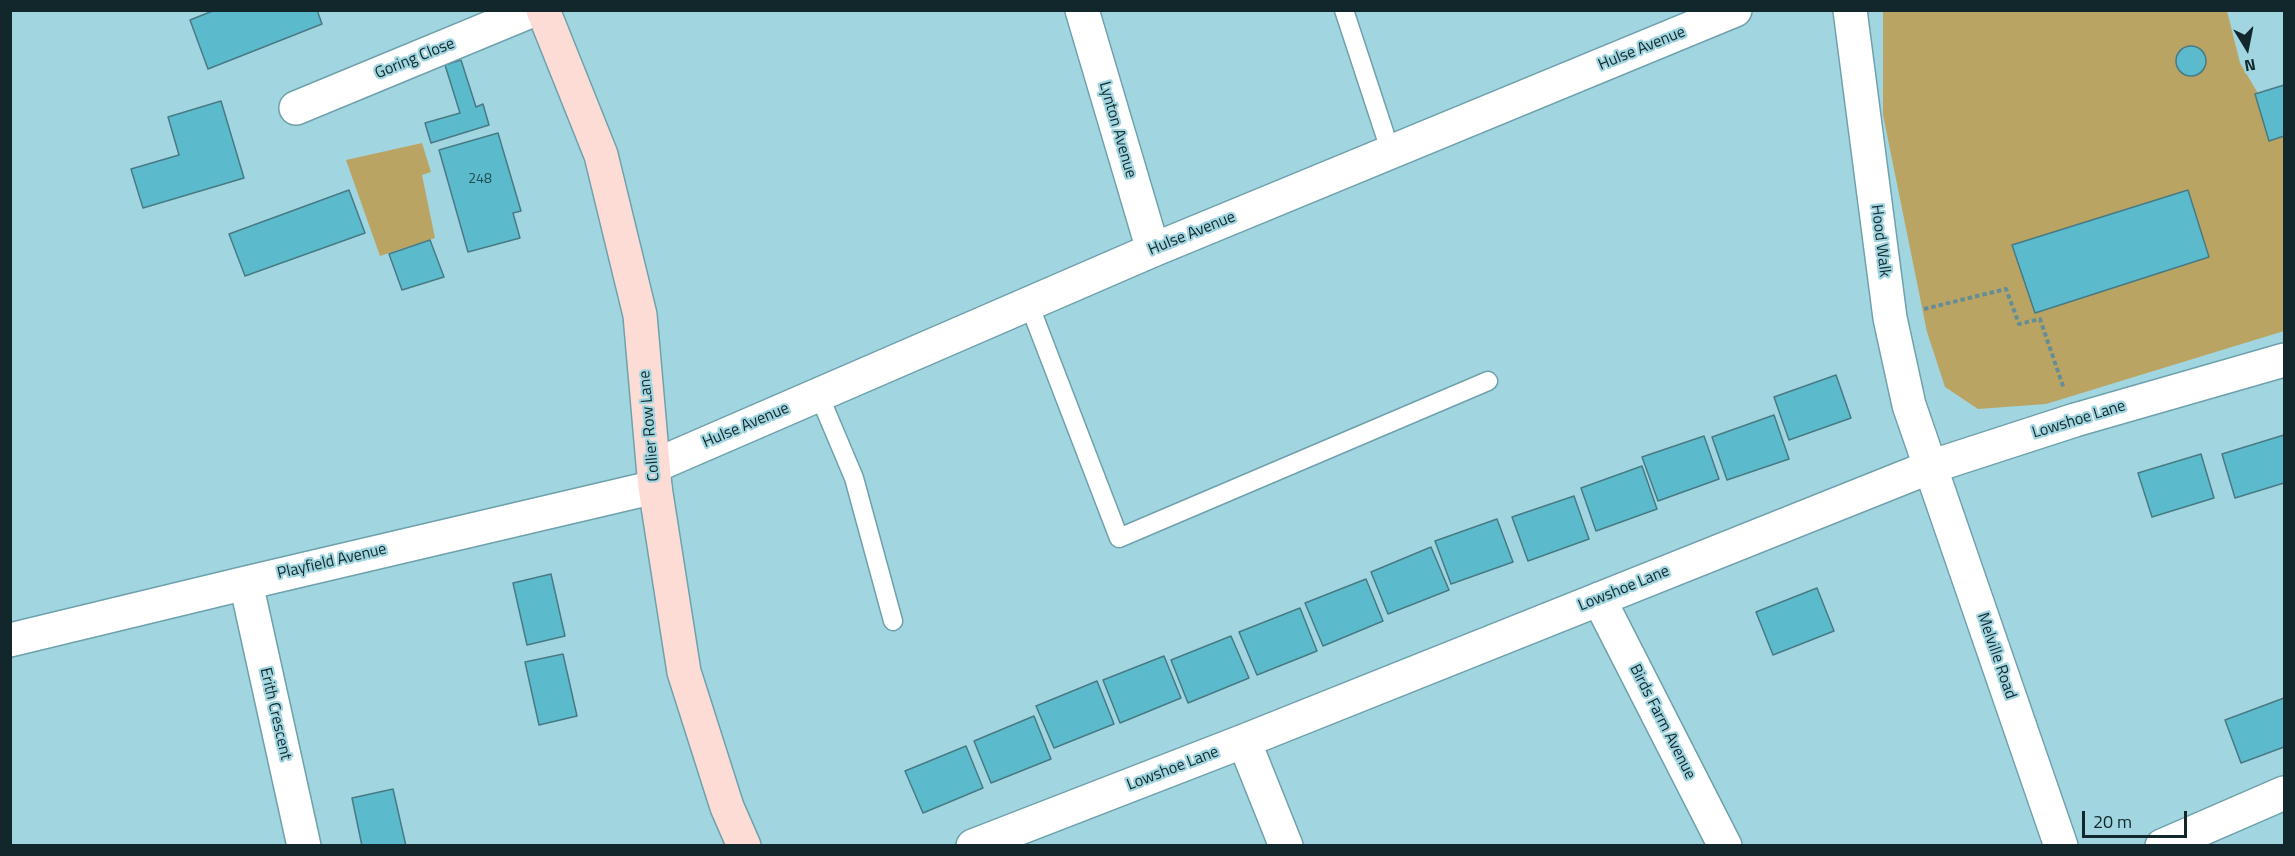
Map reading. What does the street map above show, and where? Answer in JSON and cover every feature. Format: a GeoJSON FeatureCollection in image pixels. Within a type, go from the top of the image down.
{"type":"FeatureCollection","features":[{"type":"Feature","properties":{"kind":"main road","name":"Collier Row Lane"},"geometry":{"type":"LineString","coordinates":[[543,10],[601,155],[640,315],[654,477],[684,672],[727,807],[744,846]]}},
{"type":"Feature","properties":{"kind":"street","name":"Goring Close"},"geometry":{"type":"LineString","coordinates":[[296,108],[533,10]]}},
{"type":"Feature","properties":{"kind":"street","name":"Lynton Avenue"},"geometry":{"type":"LineString","coordinates":[[1082,10],[1153,250]]}},
{"type":"Feature","properties":{"kind":"street","name":"Hulse Avenue"},"geometry":{"type":"LineString","coordinates":[[654,477],[819,394],[1153,250],[1734,10]]}},
{"type":"Feature","properties":{"kind":"street","name":"Hood Walk"},"geometry":{"type":"LineString","coordinates":[[1850,10],[1890,318],[1909,405],[1930,467]]}},
{"type":"Feature","properties":{"kind":"street","name":"Lowshoe Lane"},"geometry":{"type":"LineString","coordinates":[[973,846],[1244,741],[1930,467],[2075,420],[2284,360]]}},
{"type":"Feature","properties":{"kind":"street","name":"Melville Road"},"geometry":{"type":"LineString","coordinates":[[1930,467],[2061,846]]}},
{"type":"Feature","properties":{"kind":"street","name":"Playfield Avenue"},"geometry":{"type":"LineString","coordinates":[[10,640],[246,583],[654,477]]}},
{"type":"Feature","properties":{"kind":"street","name":"Erith Crescent"},"geometry":{"type":"LineString","coordinates":[[246,583],[304,846]]}},
{"type":"Feature","properties":{"kind":"street","name":"Birds Farm Avenue"},"geometry":{"type":"LineString","coordinates":[[1599,599],[1725,846]]}},
{"type":"Feature","properties":{"kind":"street"},"geometry":{"type":"LineString","coordinates":[[1244,741],[1286,846]]}},
{"type":"Feature","properties":{"kind":"street"},"geometry":{"type":"LineString","coordinates":[[2162,846],[2284,793]]}},
{"type":"Feature","properties":{"kind":"lane"},"geometry":{"type":"LineString","coordinates":[[1344,10],[1391,153]]}},
{"type":"Feature","properties":{"kind":"lane"},"geometry":{"type":"LineString","coordinates":[[1029,304],[1119,538],[1488,381]]}},
{"type":"Feature","properties":{"kind":"lane"},"geometry":{"type":"LineString","coordinates":[[819,394],[854,478],[893,621]]}},
{"type":"Feature","properties":{"kind":"path"},"geometry":{"type":"LineString","coordinates":[[1890,318],[2006,289],[2019,324],[2040,319],[2075,420]]}},
{"type":"Feature","properties":{"kind":"shaded area"},"geometry":{"type":"Polygon","coordinates":[[[1883,11],[2227,11],[2240,63],[2284,137],[2284,331],[2046,404],[1978,409],[1945,387],[1927,332],[1883,115],[1883,11]]]}},
{"type":"Feature","properties":{"kind":"shaded area"},"geometry":{"type":"Polygon","coordinates":[[[422,143],[431,172],[422,175],[435,238],[380,256],[346,160],[422,143]]]}},
{"type":"Feature","properties":{"kind":"building"},"geometry":{"type":"Polygon","coordinates":[[[215,10],[317,10],[322,24],[208,69],[190,20],[215,10]]]}},
{"type":"Feature","properties":{"kind":"building"},"geometry":{"type":"Polygon","coordinates":[[[2191,46],[2201,51],[2206,61],[2201,71],[2191,76],[2181,71],[2176,61],[2181,51],[2191,46]]]}},
{"type":"Feature","properties":{"kind":"building"},"geometry":{"type":"Polygon","coordinates":[[[461,60],[476,107],[483,104],[489,125],[431,143],[425,123],[460,113],[445,65],[461,60]]]}},
{"type":"Feature","properties":{"kind":"building"},"geometry":{"type":"Polygon","coordinates":[[[2284,85],[2284,136],[2269,141],[2255,94],[2284,85]]]}},
{"type":"Feature","properties":{"kind":"building"},"geometry":{"type":"Polygon","coordinates":[[[221,101],[244,178],[143,208],[131,169],[179,155],[168,117],[221,101]]]}},
{"type":"Feature","properties":{"kind":"building"},"geometry":{"type":"Polygon","coordinates":[[[498,133],[521,211],[513,213],[520,238],[468,252],[439,150],[498,133]]]}},
{"type":"Feature","properties":{"kind":"building"},"geometry":{"type":"Polygon","coordinates":[[[349,190],[365,233],[245,276],[229,234],[349,190]]]}},
{"type":"Feature","properties":{"kind":"building"},"geometry":{"type":"Polygon","coordinates":[[[2188,190],[2209,257],[2035,313],[2012,245],[2188,190]]]}},
{"type":"Feature","properties":{"kind":"building"},"geometry":{"type":"Polygon","coordinates":[[[430,240],[444,277],[402,290],[389,254],[430,240]]]}},
{"type":"Feature","properties":{"kind":"building"},"geometry":{"type":"Polygon","coordinates":[[[1836,375],[1851,418],[1789,440],[1774,397],[1836,375]]]}},
{"type":"Feature","properties":{"kind":"building"},"geometry":{"type":"Polygon","coordinates":[[[1774,415],[1789,459],[1727,480],[1712,437],[1774,415]]]}},
{"type":"Feature","properties":{"kind":"building"},"geometry":{"type":"Polygon","coordinates":[[[2284,435],[2284,483],[2235,498],[2222,454],[2284,435]]]}},
{"type":"Feature","properties":{"kind":"building"},"geometry":{"type":"Polygon","coordinates":[[[1704,436],[1719,479],[1658,501],[1642,457],[1704,436]]]}},
{"type":"Feature","properties":{"kind":"building"},"geometry":{"type":"Polygon","coordinates":[[[2201,454],[2214,498],[2152,517],[2138,473],[2201,454]]]}},
{"type":"Feature","properties":{"kind":"building"},"geometry":{"type":"Polygon","coordinates":[[[1642,466],[1657,509],[1596,531],[1581,488],[1642,466]]]}},
{"type":"Feature","properties":{"kind":"building"},"geometry":{"type":"Polygon","coordinates":[[[1574,496],[1589,539],[1528,561],[1512,517],[1574,496]]]}},
{"type":"Feature","properties":{"kind":"building"},"geometry":{"type":"Polygon","coordinates":[[[1497,519],[1513,562],[1451,584],[1435,541],[1497,519]]]}},
{"type":"Feature","properties":{"kind":"building"},"geometry":{"type":"Polygon","coordinates":[[[1431,547],[1449,590],[1388,614],[1371,572],[1431,547]]]}},
{"type":"Feature","properties":{"kind":"building"},"geometry":{"type":"Polygon","coordinates":[[[551,574],[565,636],[527,645],[513,583],[551,574]]]}},
{"type":"Feature","properties":{"kind":"building"},"geometry":{"type":"Polygon","coordinates":[[[1366,579],[1383,621],[1323,646],[1305,603],[1366,579]]]}},
{"type":"Feature","properties":{"kind":"building"},"geometry":{"type":"Polygon","coordinates":[[[1817,588],[1834,631],[1773,655],[1756,612],[1817,588]]]}},
{"type":"Feature","properties":{"kind":"building"},"geometry":{"type":"Polygon","coordinates":[[[1300,608],[1317,651],[1257,675],[1239,632],[1300,608]]]}},
{"type":"Feature","properties":{"kind":"building"},"geometry":{"type":"Polygon","coordinates":[[[1231,636],[1249,678],[1188,703],[1171,660],[1231,636]]]}},
{"type":"Feature","properties":{"kind":"building"},"geometry":{"type":"Polygon","coordinates":[[[563,654],[577,716],[539,725],[525,662],[563,654]]]}},
{"type":"Feature","properties":{"kind":"building"},"geometry":{"type":"Polygon","coordinates":[[[1164,656],[1181,698],[1120,723],[1103,680],[1164,656]]]}},
{"type":"Feature","properties":{"kind":"building"},"geometry":{"type":"Polygon","coordinates":[[[1097,681],[1114,724],[1054,748],[1036,706],[1097,681]]]}},
{"type":"Feature","properties":{"kind":"building"},"geometry":{"type":"Polygon","coordinates":[[[2284,698],[2284,747],[2241,763],[2225,720],[2284,698]]]}},
{"type":"Feature","properties":{"kind":"building"},"geometry":{"type":"Polygon","coordinates":[[[1034,716],[1051,759],[991,783],[974,741],[1034,716]]]}},
{"type":"Feature","properties":{"kind":"building"},"geometry":{"type":"Polygon","coordinates":[[[966,746],[983,788],[923,813],[905,771],[966,746]]]}},
{"type":"Feature","properties":{"kind":"building"},"geometry":{"type":"Polygon","coordinates":[[[393,789],[406,846],[362,846],[352,798],[393,789]]]}}]}
